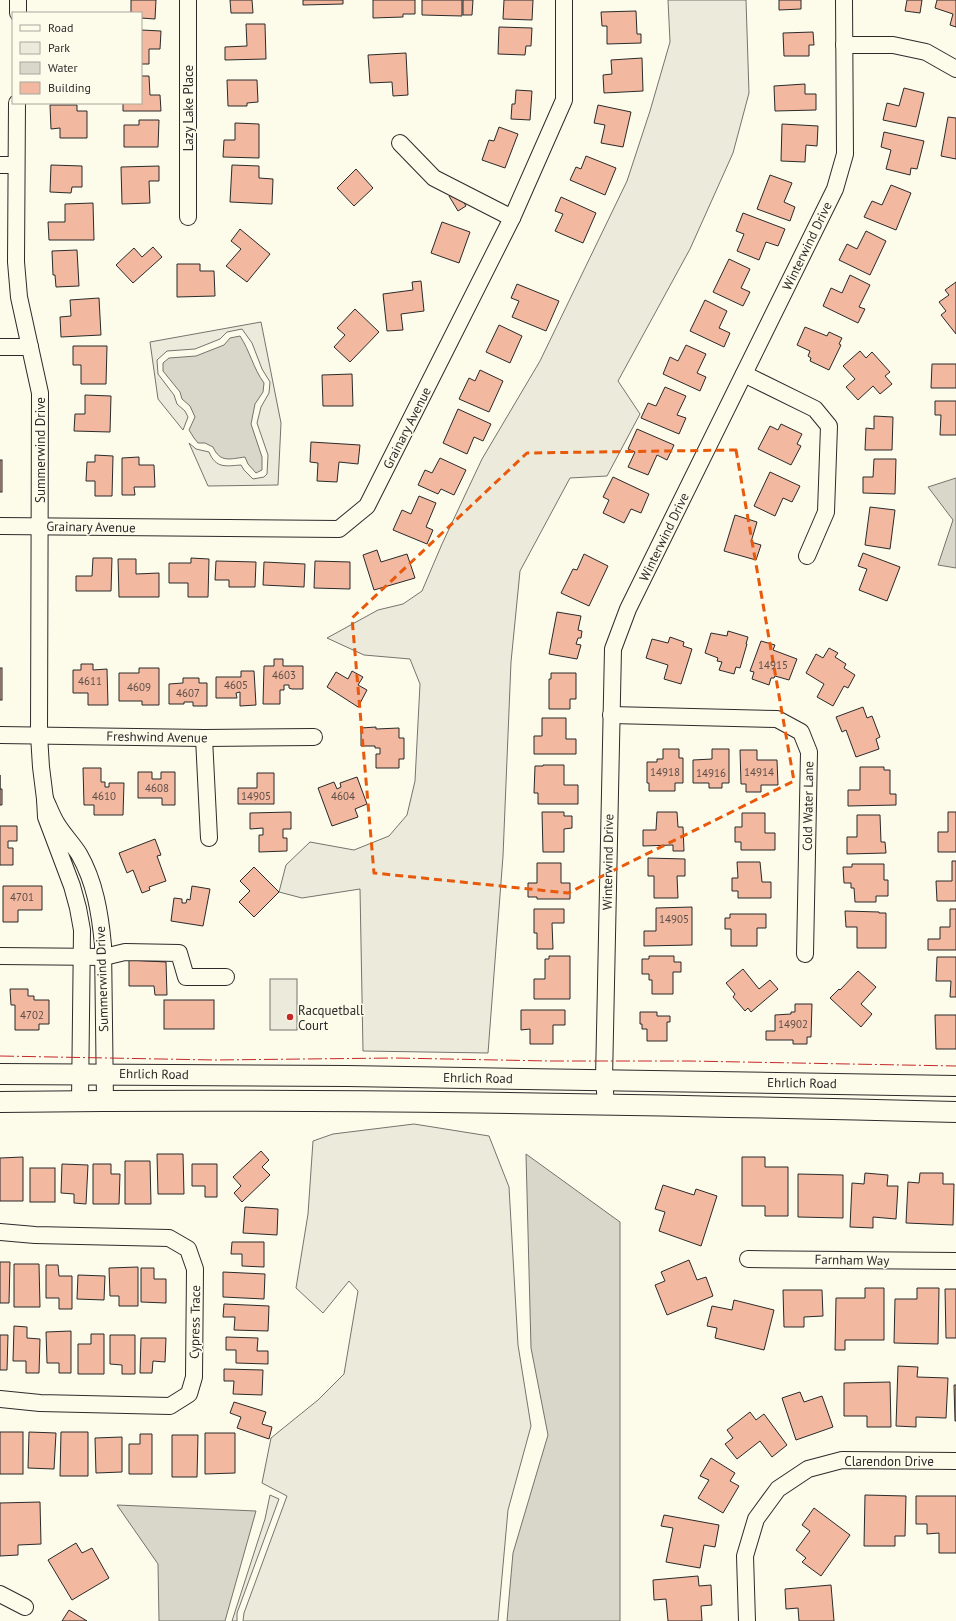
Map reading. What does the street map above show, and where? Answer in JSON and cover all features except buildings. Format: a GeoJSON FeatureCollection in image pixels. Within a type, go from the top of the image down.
{"type":"FeatureCollection","features":[{"type":"Feature","properties":{"kind":"main road","name":"Ehrlich Road"},"geometry":{"type":"LineString","coordinates":[[0,1074],[105,1073],[956,1086]]}},
{"type":"Feature","properties":{"kind":"main road","name":"Ehrlich Road"},"geometry":{"type":"LineString","coordinates":[[0,1102],[105,1101],[606,1104],[956,1112]]}},
{"type":"Feature","properties":{"kind":"street"},"geometry":{"type":"LineString","coordinates":[[18,0],[18,12]]}},
{"type":"Feature","properties":{"kind":"street","name":"Lazy Lake Place"},"geometry":{"type":"LineString","coordinates":[[188,0],[188,217]]}},
{"type":"Feature","properties":{"kind":"street","name":"Grainary Avenue"},"geometry":{"type":"LineString","coordinates":[[0,526],[339,529],[367,506],[512,218],[564,100],[564,0]]}},
{"type":"Feature","properties":{"kind":"street","name":"Winterwind Drive"},"geometry":{"type":"LineString","coordinates":[[606,1104],[604,1080],[613,649],[628,609],[835,189],[845,154],[844,0]]}},
{"type":"Feature","properties":{"kind":"street"},"geometry":{"type":"LineString","coordinates":[[844,45],[893,45],[926,52],[956,69]]}},
{"type":"Feature","properties":{"kind":"street","name":"Summerwind Drive"},"geometry":{"type":"LineString","coordinates":[[17,104],[16,262],[19,297],[40,393],[39,736],[46,817],[65,865],[78,908],[82,930],[80,1101]]}},
{"type":"Feature","properties":{"kind":"street"},"geometry":{"type":"LineString","coordinates":[[400,143],[434,178],[512,218]]}},
{"type":"Feature","properties":{"kind":"street"},"geometry":{"type":"LineString","coordinates":[[0,165],[16,165]]}},
{"type":"Feature","properties":{"kind":"street"},"geometry":{"type":"LineString","coordinates":[[0,347],[30,347]]}},
{"type":"Feature","properties":{"kind":"street"},"geometry":{"type":"LineString","coordinates":[[744,374],[815,408],[829,426],[826,512],[807,556]]}},
{"type":"Feature","properties":{"kind":"street","name":"Cold Water Lane"},"geometry":{"type":"LineString","coordinates":[[611,715],[777,719],[801,732],[808,752],[805,954]]}},
{"type":"Feature","properties":{"kind":"street","name":"Freshwind Avenue"},"geometry":{"type":"LineString","coordinates":[[0,735],[204,738],[314,737]]}},
{"type":"Feature","properties":{"kind":"street"},"geometry":{"type":"LineString","coordinates":[[204,738],[209,838]]}},
{"type":"Feature","properties":{"kind":"street","name":"Summerwind Drive"},"geometry":{"type":"LineString","coordinates":[[45,799],[56,823],[78,853],[89,875],[96,897],[101,921],[104,957],[105,1101]]}},
{"type":"Feature","properties":{"kind":"street"},"geometry":{"type":"LineString","coordinates":[[0,956],[104,957],[125,952],[179,953],[186,977],[226,977]]}},
{"type":"Feature","properties":{"kind":"street","name":"Cypress Trace"},"geometry":{"type":"LineString","coordinates":[[0,1232],[35,1236],[169,1238],[188,1249],[195,1269],[194,1377],[189,1394],[170,1406],[40,1403],[0,1399]]}},
{"type":"Feature","properties":{"kind":"street","name":"Farnham Way"},"geometry":{"type":"LineString","coordinates":[[748,1259],[956,1261]]}},
{"type":"Feature","properties":{"kind":"street","name":"Clarendon Drive"},"geometry":{"type":"LineString","coordinates":[[747,1621],[745,1556],[756,1520],[778,1489],[808,1470],[842,1460],[956,1461]]}},
{"type":"Feature","properties":{"kind":"street"},"geometry":{"type":"LineString","coordinates":[[0,1594],[25,1607]]}},
{"type":"Feature","properties":{"kind":"highlighted area"},"geometry":{"type":"Polygon","coordinates":[[[736,450],[794,781],[568,893],[374,873],[352,618],[527,453],[736,450]]]}},
{"type":"Feature","properties":{"kind":"green space"},"geometry":{"type":"Polygon","coordinates":[[[668,0],[746,0],[749,93],[733,153],[690,249],[618,381],[640,414],[607,476],[570,478],[520,571],[511,662],[503,856],[488,1053],[363,1051],[360,889],[302,898],[279,892],[286,865],[310,842],[354,850],[389,836],[407,815],[415,781],[420,684],[410,659],[364,655],[327,638],[378,610],[403,604],[422,591],[442,544],[482,459],[540,361],[627,181],[650,111],[670,42],[668,0]]]}},
{"type":"Feature","properties":{"kind":"green space"},"geometry":{"type":"Polygon","coordinates":[[[261,322],[281,423],[278,485],[208,486],[189,443],[196,449],[209,452],[218,464],[226,466],[241,465],[253,479],[264,477],[267,474],[268,455],[257,423],[261,407],[269,393],[270,382],[262,369],[252,343],[242,329],[227,332],[220,339],[195,349],[167,351],[157,360],[158,374],[174,395],[177,404],[185,411],[188,417],[183,430],[158,399],[150,342],[261,322]]]}},
{"type":"Feature","properties":{"kind":"green space"},"geometry":{"type":"Polygon","coordinates":[[[270,979],[297,979],[297,1030],[270,1030],[270,979]]]}},
{"type":"Feature","properties":{"kind":"green space"},"geometry":{"type":"Polygon","coordinates":[[[414,1124],[489,1136],[509,1187],[518,1345],[531,1426],[508,1510],[498,1621],[243,1621],[244,1613],[287,1496],[262,1483],[271,1438],[318,1400],[344,1374],[358,1291],[349,1281],[323,1313],[296,1288],[308,1214],[313,1141],[333,1134],[414,1124]]]}},
{"type":"Feature","properties":{"kind":"green space"},"geometry":{"type":"Polygon","coordinates":[[[270,1495],[279,1499],[237,1613],[237,1621],[232,1621],[265,1519],[270,1495]]]}},
{"type":"Feature","properties":{"kind":"water"},"geometry":{"type":"Polygon","coordinates":[[[240,336],[264,383],[263,392],[255,404],[251,424],[262,457],[262,470],[256,473],[248,464],[245,457],[230,459],[222,458],[213,447],[205,443],[198,443],[189,430],[195,417],[190,406],[182,399],[180,392],[163,371],[163,363],[169,358],[196,356],[224,345],[230,338],[240,336]]]}},
{"type":"Feature","properties":{"kind":"water"},"geometry":{"type":"Polygon","coordinates":[[[956,478],[956,568],[938,565],[953,520],[928,487],[956,478]]]}},
{"type":"Feature","properties":{"kind":"water"},"geometry":{"type":"Polygon","coordinates":[[[526,1154],[620,1222],[620,1621],[507,1621],[513,1553],[548,1435],[531,1348],[526,1154]]]}},
{"type":"Feature","properties":{"kind":"water"},"geometry":{"type":"Polygon","coordinates":[[[117,1505],[256,1511],[225,1621],[159,1621],[158,1564],[117,1505]]]}},
{"type":"Feature","properties":{"kind":"power"},"geometry":{"type":"LineString","coordinates":[[0,1056],[215,1060],[395,1058],[549,1061],[689,1061],[956,1066]]}},
{"type":"Feature","properties":{"kind":"place","name":"Racquetball Court"},"geometry":{"type":"Point","coordinates":[290,1017]}}]}
